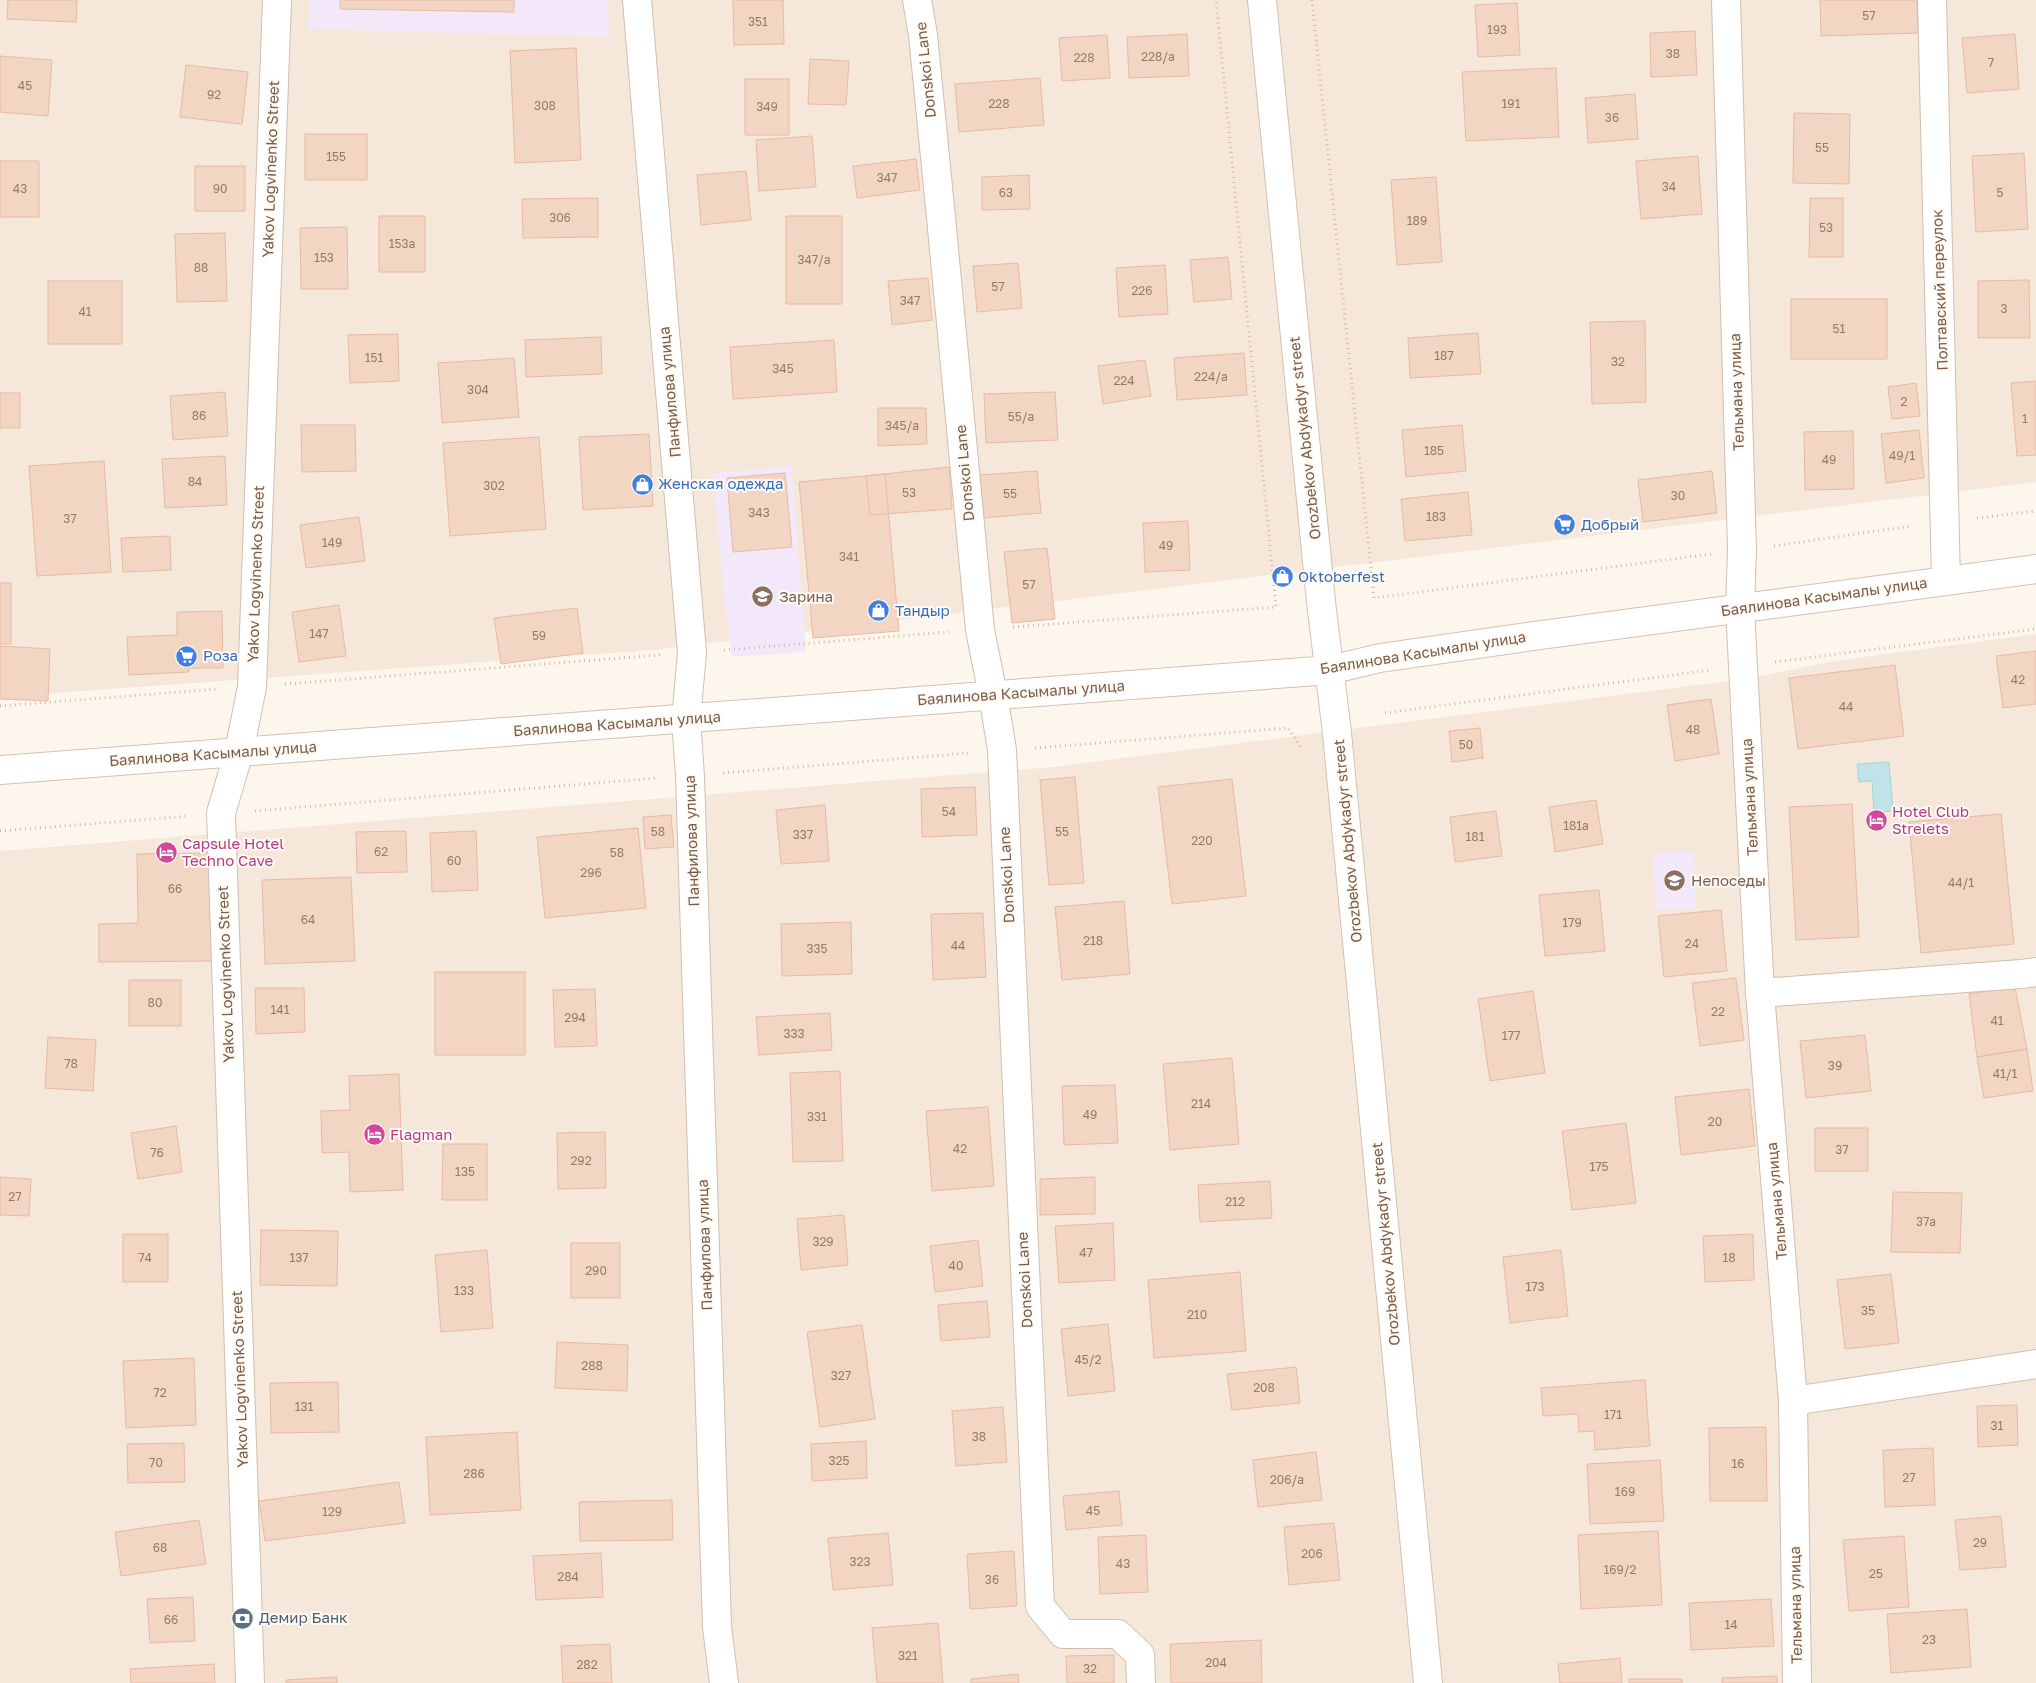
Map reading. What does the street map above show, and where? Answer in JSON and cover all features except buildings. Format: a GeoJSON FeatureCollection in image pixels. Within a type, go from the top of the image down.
{"type":"FeatureCollection","features":[{"type":"Feature","properties":{"kind":"street","name":"Yakov Logvinenko Street"},"geometry":{"type":"LineString","coordinates":[[250,1683],[221,813],[239,752],[252,687],[277,0]]}},
{"type":"Feature","properties":{"kind":"street","name":"Панфилова улица"},"geometry":{"type":"LineString","coordinates":[[637,0],[692,653],[686,719],[690,776],[717,1627],[724,1683]]}},
{"type":"Feature","properties":{"kind":"street","name":"Donskoi Lane"},"geometry":{"type":"LineString","coordinates":[[917,0],[923,35],[980,630],[1002,750],[1040,1606],[1063,1634],[1118,1634],[1140,1655],[1141,1683]]}},
{"type":"Feature","properties":{"kind":"street","name":"Orozbekov Abdykadyr street"},"geometry":{"type":"LineString","coordinates":[[1262,0],[1330,670],[1428,1683]]}},
{"type":"Feature","properties":{"kind":"street","name":"Тельмана улица"},"geometry":{"type":"LineString","coordinates":[[1726,0],[1742,550],[1740,608],[1760,993],[1794,1401],[1797,1683]]}},
{"type":"Feature","properties":{"kind":"street","name":"Полтавский переулок"},"geometry":{"type":"LineString","coordinates":[[1932,0],[1946,580]]}},
{"type":"Feature","properties":{"kind":"street","name":"Баялинова Касымалы улица"},"geometry":{"type":"LineString","coordinates":[[0,770],[1330,670],[1380,658],[2036,569]]}},
{"type":"Feature","properties":{"kind":"street"},"geometry":{"type":"LineString","coordinates":[[1760,993],[2036,972]]}},
{"type":"Feature","properties":{"kind":"street"},"geometry":{"type":"LineString","coordinates":[[1794,1401],[2036,1364]]}},
{"type":"Feature","properties":{"kind":"path"},"geometry":{"type":"LineString","coordinates":[[0,706],[1276,607],[1216,0]]}},
{"type":"Feature","properties":{"kind":"path"},"geometry":{"type":"LineString","coordinates":[[1312,0],[1374,598],[1742,550],[1946,521],[2036,511]]}},
{"type":"Feature","properties":{"kind":"path"},"geometry":{"type":"LineString","coordinates":[[0,831],[1288,728],[1302,749]]}},
{"type":"Feature","properties":{"kind":"shaded area"},"geometry":{"type":"Polygon","coordinates":[[[0,0],[2036,0],[2036,482],[653,650],[0,697],[0,0]]]}},
{"type":"Feature","properties":{"kind":"shaded area"},"geometry":{"type":"Polygon","coordinates":[[[310,0],[607,0],[610,37],[308,29],[310,0]]]}},
{"type":"Feature","properties":{"kind":"shaded area"},"geometry":{"type":"Polygon","coordinates":[[[791,466],[806,652],[731,657],[712,473],[791,466]]]}},
{"type":"Feature","properties":{"kind":"shaded area"},"geometry":{"type":"Polygon","coordinates":[[[2036,634],[2036,1683],[0,1683],[0,851],[1053,767],[1751,678],[1834,661],[2036,634]]]}},
{"type":"Feature","properties":{"kind":"shaded area","name":"Непоседы"},"geometry":{"type":"Polygon","coordinates":[[[1694,852],[1696,908],[1656,910],[1653,853],[1694,852]]]}},
{"type":"Feature","properties":{"kind":"water"},"geometry":{"type":"Polygon","coordinates":[[[1889,762],[1893,811],[1874,812],[1872,781],[1859,782],[1857,764],[1889,762]]]}},
{"type":"Feature","properties":{"kind":"place","name":"Женская одежда"},"geometry":{"type":"Point","coordinates":[642,484]}},
{"type":"Feature","properties":{"kind":"place","name":"Добрый"},"geometry":{"type":"Point","coordinates":[1565,525]}},
{"type":"Feature","properties":{"kind":"place","name":"Oktoberfest"},"geometry":{"type":"Point","coordinates":[1282,577]}},
{"type":"Feature","properties":{"kind":"place","name":"Зарина"},"geometry":{"type":"Point","coordinates":[763,597]}},
{"type":"Feature","properties":{"kind":"place","name":"Тандыр"},"geometry":{"type":"Point","coordinates":[879,611]}},
{"type":"Feature","properties":{"kind":"place","name":"Роза"},"geometry":{"type":"Point","coordinates":[187,656]}},
{"type":"Feature","properties":{"kind":"place","name":"Hotel Club Strelets"},"geometry":{"type":"Point","coordinates":[1876,821]}},
{"type":"Feature","properties":{"kind":"place","name":"Capsule Hotel Techno Cave"},"geometry":{"type":"Point","coordinates":[166,853]}},
{"type":"Feature","properties":{"kind":"place","name":"Непоседы"},"geometry":{"type":"Point","coordinates":[1675,881]}},
{"type":"Feature","properties":{"kind":"place","name":"Flagman"},"geometry":{"type":"Point","coordinates":[374,1135]}},
{"type":"Feature","properties":{"kind":"place","name":"Демир Банк"},"geometry":{"type":"Point","coordinates":[243,1618]}}]}
